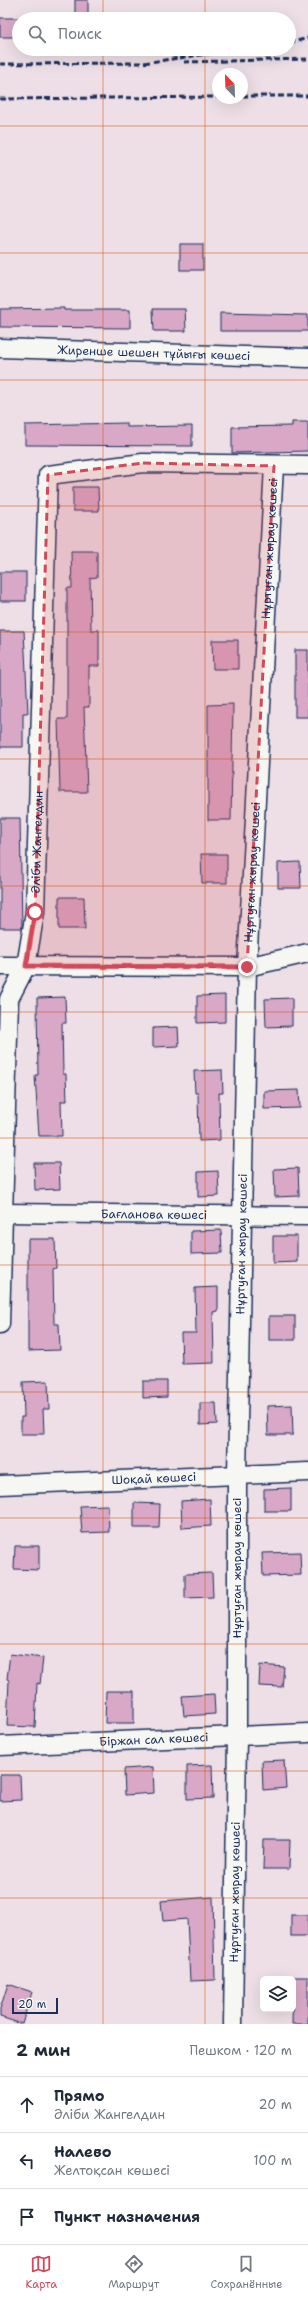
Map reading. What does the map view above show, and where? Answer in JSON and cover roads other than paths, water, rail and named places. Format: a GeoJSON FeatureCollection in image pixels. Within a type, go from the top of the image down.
{"type":"FeatureCollection","features":[{"type":"Feature","properties":{"kind":"street","name":"Жиренше шешен тұйығы көшесі"},"geometry":{"type":"LineString","coordinates":[[0,348],[308,358]]}},
{"type":"Feature","properties":{"kind":"street","name":"Әліби Жангелдин"},"geometry":{"type":"LineString","coordinates":[[0,1324],[1,1213],[9,999],[26,966],[35,912],[48,475],[143,463],[274,466]]}},
{"type":"Feature","properties":{"kind":"street"},"geometry":{"type":"LineString","coordinates":[[274,466],[308,465]]}},
{"type":"Feature","properties":{"kind":"street","name":"Нұртуған жырау көшесі"},"geometry":{"type":"LineString","coordinates":[[233,2024],[237,1736],[237,1475],[247,967],[274,466]]}},
{"type":"Feature","properties":{"kind":"street"},"geometry":{"type":"LineString","coordinates":[[0,966],[247,967],[308,953]]}},
{"type":"Feature","properties":{"kind":"street","name":"Бағланова көшесі"},"geometry":{"type":"LineString","coordinates":[[1,1213],[308,1216]]}},
{"type":"Feature","properties":{"kind":"street","name":"Шоқай көшесі"},"geometry":{"type":"LineString","coordinates":[[0,1485],[308,1472]]}},
{"type":"Feature","properties":{"kind":"street","name":"Біржан сал көшесі"},"geometry":{"type":"LineString","coordinates":[[0,1746],[308,1732]]}},
{"type":"Feature","properties":{"kind":"railway"},"geometry":{"type":"LineString","coordinates":[[296,41],[308,38]]}},
{"type":"Feature","properties":{"kind":"railway"},"geometry":{"type":"LineString","coordinates":[[0,64],[143,63],[194,56]]}},
{"type":"Feature","properties":{"kind":"railway"},"geometry":{"type":"LineString","coordinates":[[184,62],[308,59]]}},
{"type":"Feature","properties":{"kind":"railway"},"geometry":{"type":"LineString","coordinates":[[248,96],[308,96]]}},
{"type":"Feature","properties":{"kind":"railway"},"geometry":{"type":"LineString","coordinates":[[0,99],[212,97]]}}]}
